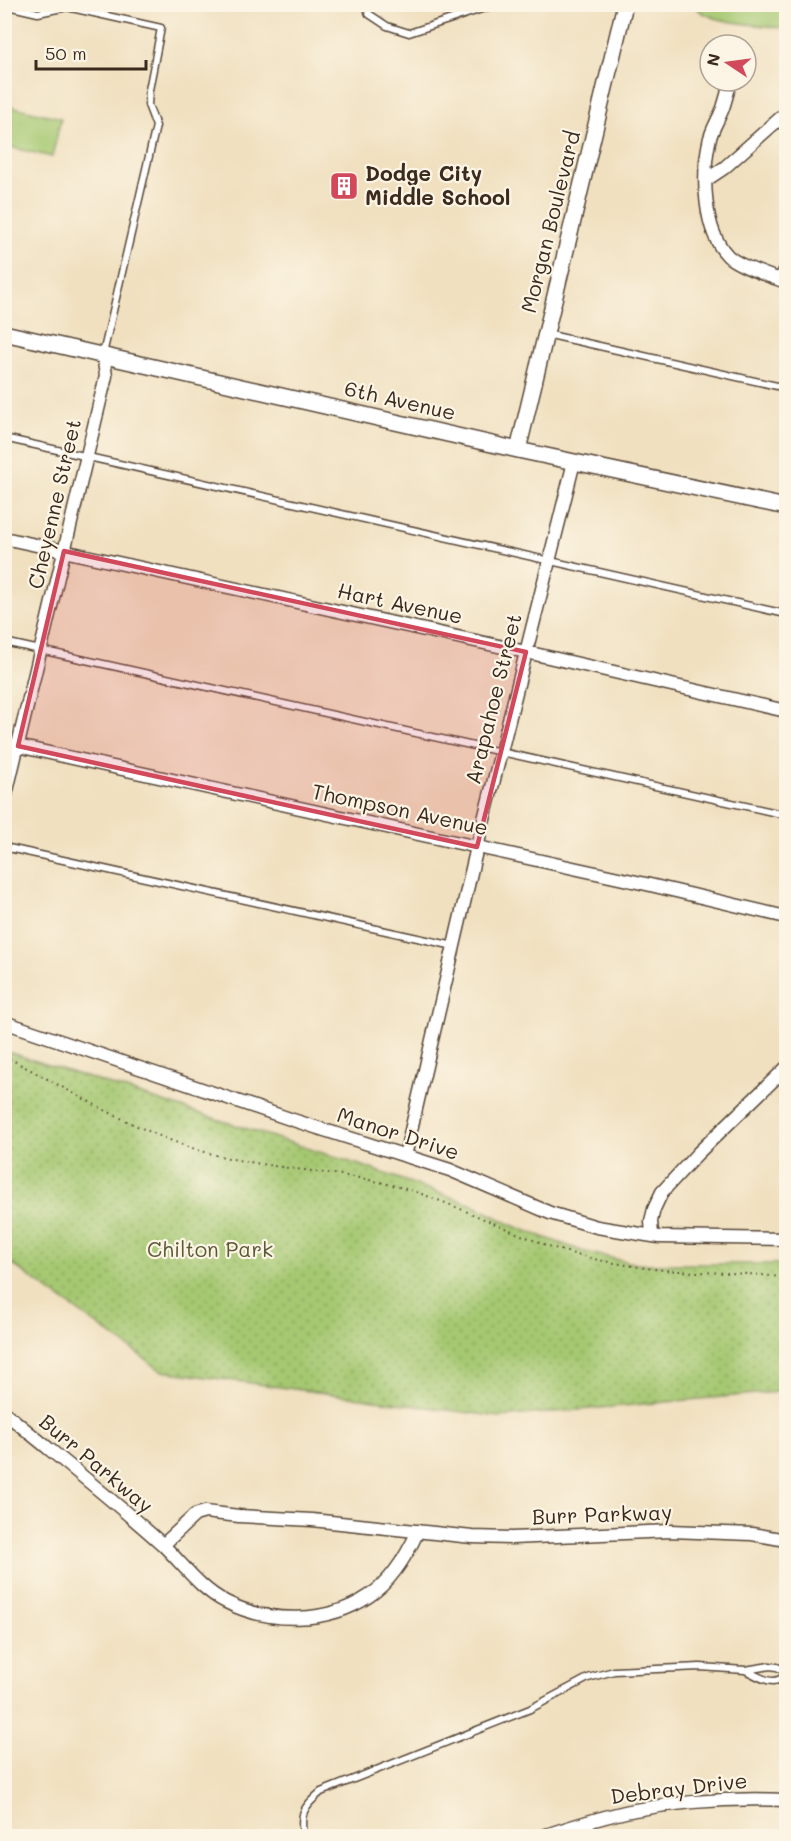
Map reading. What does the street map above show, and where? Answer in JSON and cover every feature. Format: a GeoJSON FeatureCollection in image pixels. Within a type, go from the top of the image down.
{"type":"FeatureCollection","features":[{"type":"Feature","properties":{"kind":"street","name":"Morgan Boulevard"},"geometry":{"type":"LineString","coordinates":[[518,450],[625,4]]}},
{"type":"Feature","properties":{"kind":"street"},"geometry":{"type":"LineString","coordinates":[[727,93],[709,141],[706,180],[708,219],[716,240],[729,258],[782,281]]}},
{"type":"Feature","properties":{"kind":"street"},"geometry":{"type":"LineString","coordinates":[[706,180],[724,168],[786,113]]}},
{"type":"Feature","properties":{"kind":"street","name":"6th Avenue"},"geometry":{"type":"LineString","coordinates":[[4,333],[518,450],[786,507]]}},
{"type":"Feature","properties":{"kind":"street","name":"Cheyenne Street"},"geometry":{"type":"LineString","coordinates":[[4,803],[106,376],[103,354]]}},
{"type":"Feature","properties":{"kind":"street","name":"Arapahoe Street"},"geometry":{"type":"LineString","coordinates":[[405,1156],[477,847],[574,462]]}},
{"type":"Feature","properties":{"kind":"street","name":"Hart Avenue"},"geometry":{"type":"LineString","coordinates":[[4,538],[786,711]]}},
{"type":"Feature","properties":{"kind":"street","name":"Thompson Avenue"},"geometry":{"type":"LineString","coordinates":[[4,743],[646,884],[786,917]]}},
{"type":"Feature","properties":{"kind":"street","name":"Manor Drive"},"geometry":{"type":"LineString","coordinates":[[4,1022],[450,1170],[550,1213],[597,1227],[659,1237],[786,1239]]}},
{"type":"Feature","properties":{"kind":"street"},"geometry":{"type":"LineString","coordinates":[[652,1235],[652,1215],[662,1192],[786,1068]]}},
{"type":"Feature","properties":{"kind":"street","name":"Burr Parkway"},"geometry":{"type":"LineString","coordinates":[[4,1412],[163,1545],[187,1572],[224,1601],[258,1614],[301,1618],[333,1613],[370,1596],[392,1574],[408,1553],[417,1531]]}},
{"type":"Feature","properties":{"kind":"street","name":"Burr Parkway"},"geometry":{"type":"LineString","coordinates":[[163,1545],[195,1515],[206,1512],[472,1537],[512,1538],[670,1532],[752,1534],[786,1540]]}},
{"type":"Feature","properties":{"kind":"street","name":"Debray Drive"},"geometry":{"type":"LineString","coordinates":[[543,1836],[636,1810],[736,1800],[786,1800]]}},
{"type":"Feature","properties":{"kind":"lane"},"geometry":{"type":"LineString","coordinates":[[365,4],[369,14],[387,26],[409,33],[494,5]]}},
{"type":"Feature","properties":{"kind":"lane"},"geometry":{"type":"LineString","coordinates":[[477,4],[494,5]]}},
{"type":"Feature","properties":{"kind":"lane"},"geometry":{"type":"LineString","coordinates":[[12,8],[38,13],[52,8],[67,7],[161,28],[148,105],[156,126],[103,354]]}},
{"type":"Feature","properties":{"kind":"lane"},"geometry":{"type":"LineString","coordinates":[[782,281],[786,264]]}},
{"type":"Feature","properties":{"kind":"lane"},"geometry":{"type":"LineString","coordinates":[[545,334],[786,388]]}},
{"type":"Feature","properties":{"kind":"lane"},"geometry":{"type":"LineString","coordinates":[[4,438],[786,614]]}},
{"type":"Feature","properties":{"kind":"lane"},"geometry":{"type":"LineString","coordinates":[[4,642],[786,816]]}},
{"type":"Feature","properties":{"kind":"lane"},"geometry":{"type":"LineString","coordinates":[[4,847],[454,946]]}},
{"type":"Feature","properties":{"kind":"lane"},"geometry":{"type":"LineString","coordinates":[[303,1836],[301,1820],[306,1804],[321,1792],[530,1709],[588,1678],[614,1671],[700,1667],[744,1670],[777,1667],[783,1670],[784,1676],[780,1681],[774,1682],[744,1670]]}},
{"type":"Feature","properties":{"kind":"path"},"geometry":{"type":"LineString","coordinates":[[4,1056],[121,1119],[155,1135],[204,1152],[265,1165],[402,1188],[449,1204],[552,1247],[615,1263],[665,1270],[745,1273],[786,1278]]}},
{"type":"Feature","properties":{"kind":"highlighted area"},"geometry":{"type":"Polygon","coordinates":[[[64,551],[526,652],[477,847],[18,746],[64,551]]]}},
{"type":"Feature","properties":{"kind":"green space"},"geometry":{"type":"Polygon","coordinates":[[[694,5],[786,5],[786,26],[779,28],[721,20],[700,11],[694,5]]]}},
{"type":"Feature","properties":{"kind":"green space"},"geometry":{"type":"Polygon","coordinates":[[[5,105],[61,118],[52,157],[5,146],[5,105]]]}},
{"type":"Feature","properties":{"kind":"green space","name":"Chilton Park"},"geometry":{"type":"Polygon","coordinates":[[[5,1051],[366,1167],[473,1205],[516,1227],[582,1251],[637,1264],[786,1264],[786,1394],[777,1392],[500,1417],[162,1371],[5,1259],[5,1051]]]}},
{"type":"Feature","properties":{"kind":"place","name":"Dodge City Middle School"},"geometry":{"type":"Point","coordinates":[344,186]}}]}
